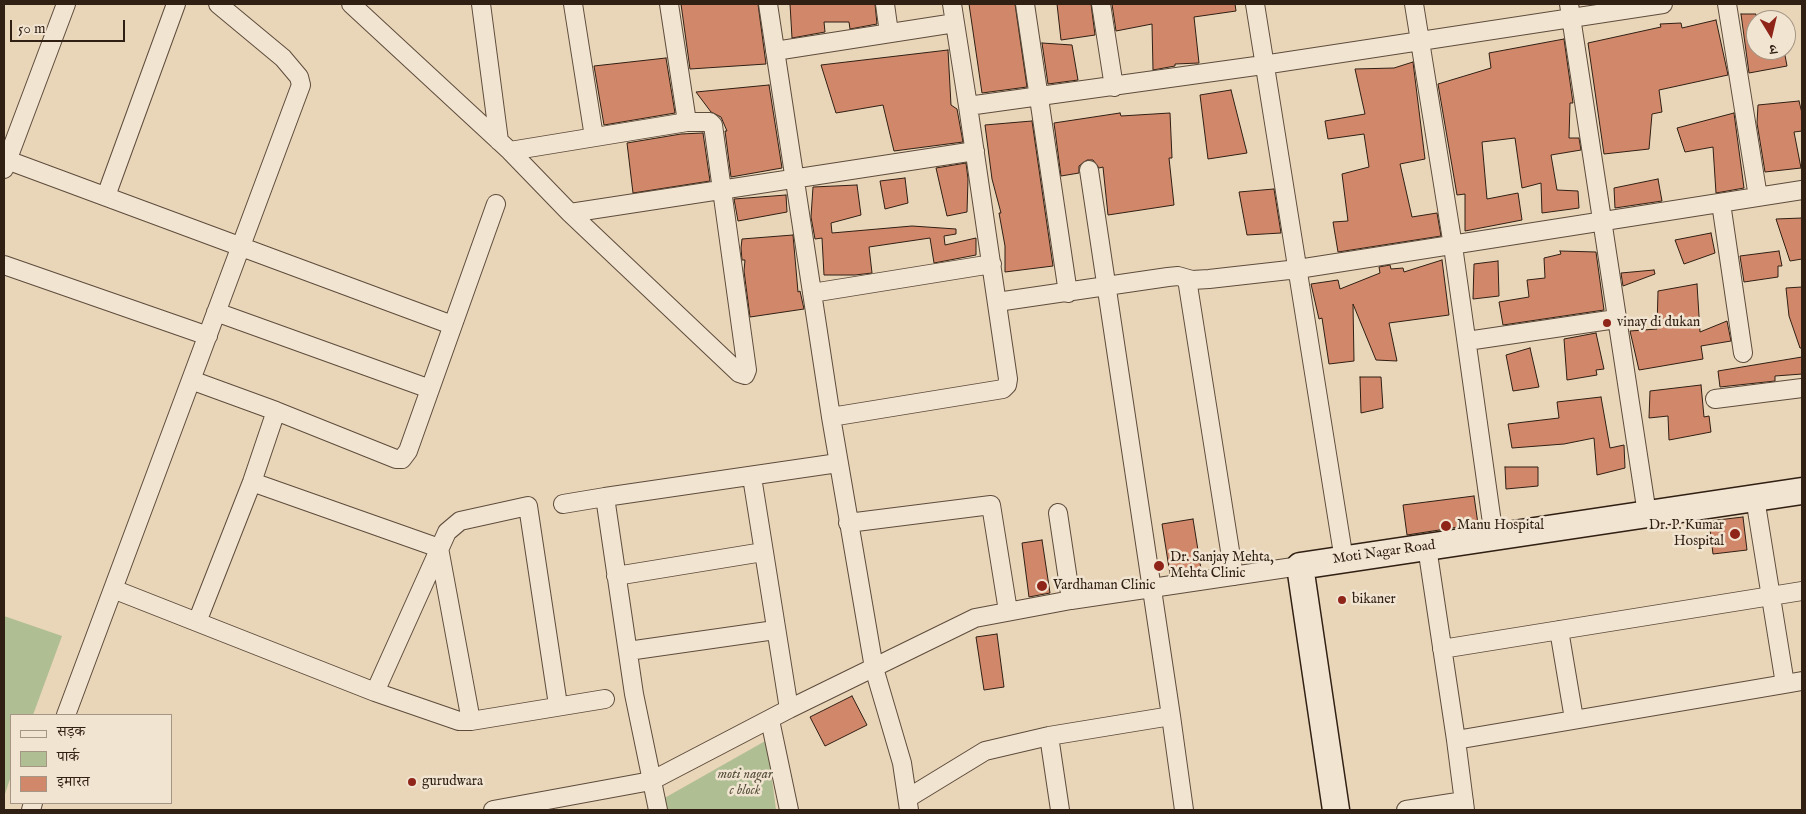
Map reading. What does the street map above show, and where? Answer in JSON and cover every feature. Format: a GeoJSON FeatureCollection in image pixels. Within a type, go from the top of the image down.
{"type":"FeatureCollection","features":[{"type":"Feature","properties":{"kind":"street"},"geometry":{"type":"LineString","coordinates":[[66,4],[6,165],[106,196],[452,325]]}},
{"type":"Feature","properties":{"kind":"street"},"geometry":{"type":"LineString","coordinates":[[106,196],[176,4]]}},
{"type":"Feature","properties":{"kind":"street"},"geometry":{"type":"LineString","coordinates":[[66,714],[301,85],[299,77],[283,58],[218,4]]}},
{"type":"Feature","properties":{"kind":"street"},"geometry":{"type":"LineString","coordinates":[[351,4],[504,146],[570,213],[742,375],[747,370],[713,125],[705,120],[594,137],[504,146]]}},
{"type":"Feature","properties":{"kind":"street"},"geometry":{"type":"LineString","coordinates":[[481,4],[504,146]]}},
{"type":"Feature","properties":{"kind":"street"},"geometry":{"type":"LineString","coordinates":[[573,4],[594,137]]}},
{"type":"Feature","properties":{"kind":"street"},"geometry":{"type":"LineString","coordinates":[[668,4],[687,122]]}},
{"type":"Feature","properties":{"kind":"street"},"geometry":{"type":"LineString","coordinates":[[768,4],[848,523],[874,668],[902,764],[909,804],[985,751],[1049,736],[1171,716]]}},
{"type":"Feature","properties":{"kind":"street"},"geometry":{"type":"LineString","coordinates":[[885,4],[889,33]]}},
{"type":"Feature","properties":{"kind":"street"},"geometry":{"type":"LineString","coordinates":[[831,417],[1003,389],[1007,385],[1008,379],[992,264],[952,4]]}},
{"type":"Feature","properties":{"kind":"street"},"geometry":{"type":"LineString","coordinates":[[1025,4],[1068,293]]}},
{"type":"Feature","properties":{"kind":"street"},"geometry":{"type":"LineString","coordinates":[[1101,4],[1114,87]]}},
{"type":"Feature","properties":{"kind":"street"},"geometry":{"type":"LineString","coordinates":[[1255,4],[1263,65],[1298,269],[1344,560]]}},
{"type":"Feature","properties":{"kind":"street"},"geometry":{"type":"LineString","coordinates":[[1414,4],[1453,246],[1494,537]]}},
{"type":"Feature","properties":{"kind":"street"},"geometry":{"type":"LineString","coordinates":[[968,106],[1038,98],[1420,42],[1570,11],[1663,4]]}},
{"type":"Feature","properties":{"kind":"street"},"geometry":{"type":"LineString","coordinates":[[1727,4],[1758,197]]}},
{"type":"Feature","properties":{"kind":"street"},"geometry":{"type":"LineString","coordinates":[[1570,11],[1647,514]]}},
{"type":"Feature","properties":{"kind":"street"},"geometry":{"type":"LineString","coordinates":[[775,51],[956,23]]}},
{"type":"Feature","properties":{"kind":"street"},"geometry":{"type":"LineString","coordinates":[[570,213],[794,177],[975,151]]}},
{"type":"Feature","properties":{"kind":"street"},"geometry":{"type":"LineString","coordinates":[[1089,170],[1184,810]]}},
{"type":"Feature","properties":{"kind":"street"},"geometry":{"type":"LineString","coordinates":[[997,302],[1107,288],[1168,277],[1209,279],[1298,269],[1802,190]]}},
{"type":"Feature","properties":{"kind":"street"},"geometry":{"type":"LineString","coordinates":[[1721,203],[1743,353]]}},
{"type":"Feature","properties":{"kind":"street"},"geometry":{"type":"LineString","coordinates":[[191,380],[276,411],[396,459],[402,459],[408,451],[496,204]]}},
{"type":"Feature","properties":{"kind":"street"},"geometry":{"type":"LineString","coordinates":[[812,293],[992,264]]}},
{"type":"Feature","properties":{"kind":"street"},"geometry":{"type":"LineString","coordinates":[[4,265],[208,336]]}},
{"type":"Feature","properties":{"kind":"street"},"geometry":{"type":"LineString","coordinates":[[1187,278],[1234,576]]}},
{"type":"Feature","properties":{"kind":"street"},"geometry":{"type":"LineString","coordinates":[[216,312],[430,389]]}},
{"type":"Feature","properties":{"kind":"street"},"geometry":{"type":"LineString","coordinates":[[1467,341],[1616,319]]}},
{"type":"Feature","properties":{"kind":"street"},"geometry":{"type":"LineString","coordinates":[[1715,399],[1802,388]]}},
{"type":"Feature","properties":{"kind":"street"},"geometry":{"type":"LineString","coordinates":[[196,622],[252,482],[276,411]]}},
{"type":"Feature","properties":{"kind":"street"},"geometry":{"type":"LineString","coordinates":[[563,504],[752,477],[838,462]]}},
{"type":"Feature","properties":{"kind":"street"},"geometry":{"type":"LineString","coordinates":[[752,477],[789,709]]}},
{"type":"Feature","properties":{"kind":"street"},"geometry":{"type":"LineString","coordinates":[[252,482],[439,548]]}},
{"type":"Feature","properties":{"kind":"street","name":"Moti Nagar Road"},"geometry":{"type":"LineString","coordinates":[[1300,566],[1802,491]]}},
{"type":"Feature","properties":{"kind":"street"},"geometry":{"type":"LineString","coordinates":[[605,497],[640,736],[658,810]]}},
{"type":"Feature","properties":{"kind":"street"},"geometry":{"type":"LineString","coordinates":[[1456,740],[1794,682],[1770,596],[1755,498]]}},
{"type":"Feature","properties":{"kind":"street"},"geometry":{"type":"LineString","coordinates":[[848,523],[990,505],[996,526],[1008,611]]}},
{"type":"Feature","properties":{"kind":"street"},"geometry":{"type":"LineString","coordinates":[[375,692],[447,532],[460,521],[528,506],[558,705]]}},
{"type":"Feature","properties":{"kind":"street"},"geometry":{"type":"LineString","coordinates":[[1058,513],[1071,600]]}},
{"type":"Feature","properties":{"kind":"street"},"geometry":{"type":"LineString","coordinates":[[1406,810],[1465,806],[1427,547]]}},
{"type":"Feature","properties":{"kind":"street"},"geometry":{"type":"LineString","coordinates":[[439,548],[471,721]]}},
{"type":"Feature","properties":{"kind":"street"},"geometry":{"type":"LineString","coordinates":[[616,576],[763,552]]}},
{"type":"Feature","properties":{"kind":"street"},"geometry":{"type":"LineString","coordinates":[[493,810],[651,781],[789,709],[874,668],[958,624],[974,618],[1071,600],[1300,566],[1336,810]]}},
{"type":"Feature","properties":{"kind":"street"},"geometry":{"type":"LineString","coordinates":[[113,589],[375,692],[459,721],[471,721],[558,705],[605,700]]}},
{"type":"Feature","properties":{"kind":"street"},"geometry":{"type":"LineString","coordinates":[[1442,649],[1802,591]]}},
{"type":"Feature","properties":{"kind":"street"},"geometry":{"type":"LineString","coordinates":[[628,651],[775,630]]}},
{"type":"Feature","properties":{"kind":"street"},"geometry":{"type":"LineString","coordinates":[[1559,630],[1574,719]]}},
{"type":"Feature","properties":{"kind":"street"},"geometry":{"type":"LineString","coordinates":[[770,720],[789,810]]}},
{"type":"Feature","properties":{"kind":"street"},"geometry":{"type":"LineString","coordinates":[[1049,736],[1060,810]]}},
{"type":"Feature","properties":{"kind":"green space"},"geometry":{"type":"Polygon","coordinates":[[[4,616],[62,636],[33,714],[10,714],[10,779],[4,797],[4,616]]]}},
{"type":"Feature","properties":{"kind":"green space","name":"moti nagar c block"},"geometry":{"type":"Polygon","coordinates":[[[767,740],[776,810],[664,810],[661,800],[767,740]]]}},
{"type":"Feature","properties":{"kind":"building"},"geometry":{"type":"Polygon","coordinates":[[[681,4],[758,4],[766,64],[690,69],[681,4]]]}},
{"type":"Feature","properties":{"kind":"building"},"geometry":{"type":"Polygon","coordinates":[[[790,4],[875,4],[877,24],[850,29],[849,22],[824,22],[825,32],[792,38],[790,4]]]}},
{"type":"Feature","properties":{"kind":"building"},"geometry":{"type":"Polygon","coordinates":[[[969,4],[1015,4],[1027,87],[982,93],[969,4]]]}},
{"type":"Feature","properties":{"kind":"building"},"geometry":{"type":"Polygon","coordinates":[[[1057,4],[1091,4],[1095,35],[1061,40],[1057,4]]]}},
{"type":"Feature","properties":{"kind":"building"},"geometry":{"type":"Polygon","coordinates":[[[1112,4],[1235,4],[1236,11],[1194,17],[1199,63],[1175,64],[1175,66],[1153,70],[1152,24],[1116,31],[1112,4]]]}},
{"type":"Feature","properties":{"kind":"building"},"geometry":{"type":"Polygon","coordinates":[[[1741,14],[1746,14],[1746,51],[1741,14]]]}},
{"type":"Feature","properties":{"kind":"building"},"geometry":{"type":"Polygon","coordinates":[[[1716,20],[1728,75],[1659,90],[1662,112],[1652,114],[1649,149],[1604,154],[1588,43],[1661,27],[1660,24],[1681,23],[1682,28],[1716,20]]]}},
{"type":"Feature","properties":{"kind":"building"},"geometry":{"type":"Polygon","coordinates":[[[1564,39],[1573,103],[1570,103],[1569,138],[1579,138],[1581,150],[1551,155],[1557,190],[1578,191],[1579,208],[1542,213],[1541,183],[1522,188],[1515,138],[1482,142],[1487,199],[1518,193],[1522,220],[1465,231],[1465,194],[1457,195],[1438,84],[1491,68],[1489,53],[1564,39]]]}},
{"type":"Feature","properties":{"kind":"building"},"geometry":{"type":"Polygon","coordinates":[[[1042,43],[1072,45],[1078,80],[1048,84],[1042,43]]]}},
{"type":"Feature","properties":{"kind":"building"},"geometry":{"type":"Polygon","coordinates":[[[948,50],[951,105],[957,109],[963,142],[894,151],[883,105],[836,113],[821,65],[948,50]]]}},
{"type":"Feature","properties":{"kind":"building"},"geometry":{"type":"Polygon","coordinates":[[[666,58],[675,113],[604,125],[594,66],[666,58]]]}},
{"type":"Feature","properties":{"kind":"building"},"geometry":{"type":"Polygon","coordinates":[[[1747,60],[1786,60],[1787,66],[1749,73],[1747,60]]]}},
{"type":"Feature","properties":{"kind":"building"},"geometry":{"type":"Polygon","coordinates":[[[1413,62],[1425,159],[1400,164],[1412,217],[1437,213],[1441,236],[1338,252],[1333,222],[1348,221],[1342,174],[1369,167],[1364,134],[1328,139],[1325,121],[1365,114],[1355,69],[1394,68],[1413,62]]]}},
{"type":"Feature","properties":{"kind":"building"},"geometry":{"type":"Polygon","coordinates":[[[769,85],[782,168],[731,177],[725,131],[727,131],[721,117],[711,112],[696,92],[769,85]]]}},
{"type":"Feature","properties":{"kind":"building"},"geometry":{"type":"Polygon","coordinates":[[[1231,90],[1247,153],[1208,159],[1200,95],[1231,90]]]}},
{"type":"Feature","properties":{"kind":"building"},"geometry":{"type":"Polygon","coordinates":[[[1799,101],[1802,113],[1802,131],[1794,132],[1801,168],[1765,172],[1757,123],[1758,105],[1799,101]]]}},
{"type":"Feature","properties":{"kind":"building"},"geometry":{"type":"Polygon","coordinates":[[[1120,113],[1121,116],[1170,113],[1172,158],[1169,158],[1174,205],[1108,215],[1103,167],[1099,168],[1093,160],[1087,160],[1079,166],[1079,173],[1061,176],[1054,123],[1120,113]]]}},
{"type":"Feature","properties":{"kind":"building"},"geometry":{"type":"Polygon","coordinates":[[[1734,113],[1744,188],[1716,193],[1713,147],[1685,152],[1677,128],[1734,113]]]}},
{"type":"Feature","properties":{"kind":"building"},"geometry":{"type":"Polygon","coordinates":[[[1032,121],[1053,266],[1005,272],[1005,246],[999,213],[1001,213],[992,179],[985,125],[1032,121]]]}},
{"type":"Feature","properties":{"kind":"building"},"geometry":{"type":"Polygon","coordinates":[[[703,133],[710,181],[633,193],[627,143],[681,134],[703,133]]]}},
{"type":"Feature","properties":{"kind":"building"},"geometry":{"type":"Polygon","coordinates":[[[966,163],[968,179],[967,212],[947,216],[936,168],[966,163]]]}},
{"type":"Feature","properties":{"kind":"building"},"geometry":{"type":"Polygon","coordinates":[[[905,178],[908,203],[885,209],[880,181],[905,178]]]}},
{"type":"Feature","properties":{"kind":"building"},"geometry":{"type":"Polygon","coordinates":[[[1658,179],[1662,201],[1615,208],[1614,188],[1658,179]]]}},
{"type":"Feature","properties":{"kind":"building"},"geometry":{"type":"Polygon","coordinates":[[[857,185],[861,215],[831,223],[832,233],[912,226],[956,229],[956,234],[944,236],[945,245],[976,238],[976,255],[934,263],[930,238],[869,247],[872,273],[824,275],[822,238],[815,239],[811,217],[813,187],[857,185]]]}},
{"type":"Feature","properties":{"kind":"building"},"geometry":{"type":"Polygon","coordinates":[[[1274,189],[1281,233],[1247,235],[1239,192],[1274,189]]]}},
{"type":"Feature","properties":{"kind":"building"},"geometry":{"type":"Polygon","coordinates":[[[786,195],[787,212],[738,221],[734,199],[786,195]]]}},
{"type":"Feature","properties":{"kind":"building"},"geometry":{"type":"Polygon","coordinates":[[[1802,218],[1802,259],[1790,261],[1776,219],[1802,218]]]}},
{"type":"Feature","properties":{"kind":"building"},"geometry":{"type":"Polygon","coordinates":[[[1711,233],[1715,253],[1684,264],[1675,240],[1711,233]]]}},
{"type":"Feature","properties":{"kind":"building"},"geometry":{"type":"Polygon","coordinates":[[[793,235],[798,292],[800,291],[804,309],[750,317],[744,271],[745,260],[742,260],[742,239],[793,235]]]}},
{"type":"Feature","properties":{"kind":"building"},"geometry":{"type":"Polygon","coordinates":[[[1560,251],[1596,252],[1604,310],[1503,325],[1499,302],[1529,297],[1527,280],[1545,278],[1544,258],[1561,254],[1560,251]]]}},
{"type":"Feature","properties":{"kind":"building"},"geometry":{"type":"Polygon","coordinates":[[[1779,251],[1782,266],[1778,266],[1778,277],[1744,282],[1740,256],[1779,251]]]}},
{"type":"Feature","properties":{"kind":"building"},"geometry":{"type":"Polygon","coordinates":[[[1442,260],[1449,315],[1389,323],[1397,361],[1376,360],[1353,304],[1354,361],[1329,364],[1322,318],[1319,319],[1311,284],[1338,280],[1340,289],[1380,273],[1379,267],[1390,265],[1391,269],[1403,268],[1404,272],[1442,260]]]}},
{"type":"Feature","properties":{"kind":"building"},"geometry":{"type":"Polygon","coordinates":[[[1498,261],[1499,296],[1473,299],[1474,264],[1498,261]]]}},
{"type":"Feature","properties":{"kind":"building"},"geometry":{"type":"Polygon","coordinates":[[[1654,270],[1655,274],[1623,286],[1621,273],[1654,270]]]}},
{"type":"Feature","properties":{"kind":"building"},"geometry":{"type":"Polygon","coordinates":[[[1697,284],[1700,332],[1727,321],[1731,341],[1701,346],[1703,359],[1639,370],[1630,331],[1657,329],[1658,291],[1697,284]]]}},
{"type":"Feature","properties":{"kind":"building"},"geometry":{"type":"Polygon","coordinates":[[[1802,287],[1802,348],[1800,348],[1789,316],[1786,288],[1802,287]]]}},
{"type":"Feature","properties":{"kind":"building"},"geometry":{"type":"Polygon","coordinates":[[[1596,333],[1604,369],[1596,370],[1597,375],[1567,380],[1564,339],[1596,333]]]}},
{"type":"Feature","properties":{"kind":"building"},"geometry":{"type":"Polygon","coordinates":[[[1530,348],[1539,387],[1513,391],[1506,355],[1530,348]]]}},
{"type":"Feature","properties":{"kind":"building"},"geometry":{"type":"Polygon","coordinates":[[[1802,357],[1802,374],[1775,376],[1775,381],[1720,387],[1718,371],[1802,357]]]}},
{"type":"Feature","properties":{"kind":"building"},"geometry":{"type":"Polygon","coordinates":[[[1360,377],[1381,377],[1383,408],[1361,413],[1360,377]]]}},
{"type":"Feature","properties":{"kind":"building"},"geometry":{"type":"Polygon","coordinates":[[[1701,385],[1704,417],[1709,416],[1711,432],[1669,440],[1668,416],[1649,418],[1650,391],[1701,385]]]}},
{"type":"Feature","properties":{"kind":"building"},"geometry":{"type":"Polygon","coordinates":[[[1601,397],[1610,448],[1624,445],[1625,468],[1597,475],[1594,438],[1564,444],[1512,448],[1508,424],[1559,418],[1557,402],[1601,397]]]}},
{"type":"Feature","properties":{"kind":"building"},"geometry":{"type":"Polygon","coordinates":[[[1505,467],[1538,467],[1538,486],[1506,489],[1505,467]]]}},
{"type":"Feature","properties":{"kind":"building"},"geometry":{"type":"Polygon","coordinates":[[[1474,496],[1478,524],[1407,535],[1403,505],[1474,496]]]}},
{"type":"Feature","properties":{"kind":"building"},"geometry":{"type":"Polygon","coordinates":[[[1743,517],[1747,550],[1713,554],[1709,521],[1743,517]]]}},
{"type":"Feature","properties":{"kind":"building"},"geometry":{"type":"Polygon","coordinates":[[[1193,519],[1201,569],[1170,574],[1162,524],[1193,519]]]}},
{"type":"Feature","properties":{"kind":"building"},"geometry":{"type":"Polygon","coordinates":[[[1042,540],[1050,593],[1029,597],[1022,543],[1042,540]]]}},
{"type":"Feature","properties":{"kind":"building"},"geometry":{"type":"Polygon","coordinates":[[[997,634],[1004,687],[984,690],[976,637],[997,634]]]}},
{"type":"Feature","properties":{"kind":"building"},"geometry":{"type":"Polygon","coordinates":[[[852,696],[867,725],[825,746],[810,717],[852,696]]]}},
{"type":"Feature","properties":{"kind":"place","name":"vinay di dukan"},"geometry":{"type":"Point","coordinates":[1607,323]}},
{"type":"Feature","properties":{"kind":"place","name":"Manu Hospital"},"geometry":{"type":"Point","coordinates":[1446,526]}},
{"type":"Feature","properties":{"kind":"place","name":"Dr. P. Kumar Hospital"},"geometry":{"type":"Point","coordinates":[1735,534]}},
{"type":"Feature","properties":{"kind":"place","name":"Dr. Sanjay Mehta, Mehta Clinic"},"geometry":{"type":"Point","coordinates":[1159,566]}},
{"type":"Feature","properties":{"kind":"place","name":"Vardhaman Clinic"},"geometry":{"type":"Point","coordinates":[1042,586]}},
{"type":"Feature","properties":{"kind":"place","name":"bikaner"},"geometry":{"type":"Point","coordinates":[1342,600]}},
{"type":"Feature","properties":{"kind":"place","name":"gurudwara"},"geometry":{"type":"Point","coordinates":[412,782]}}]}
